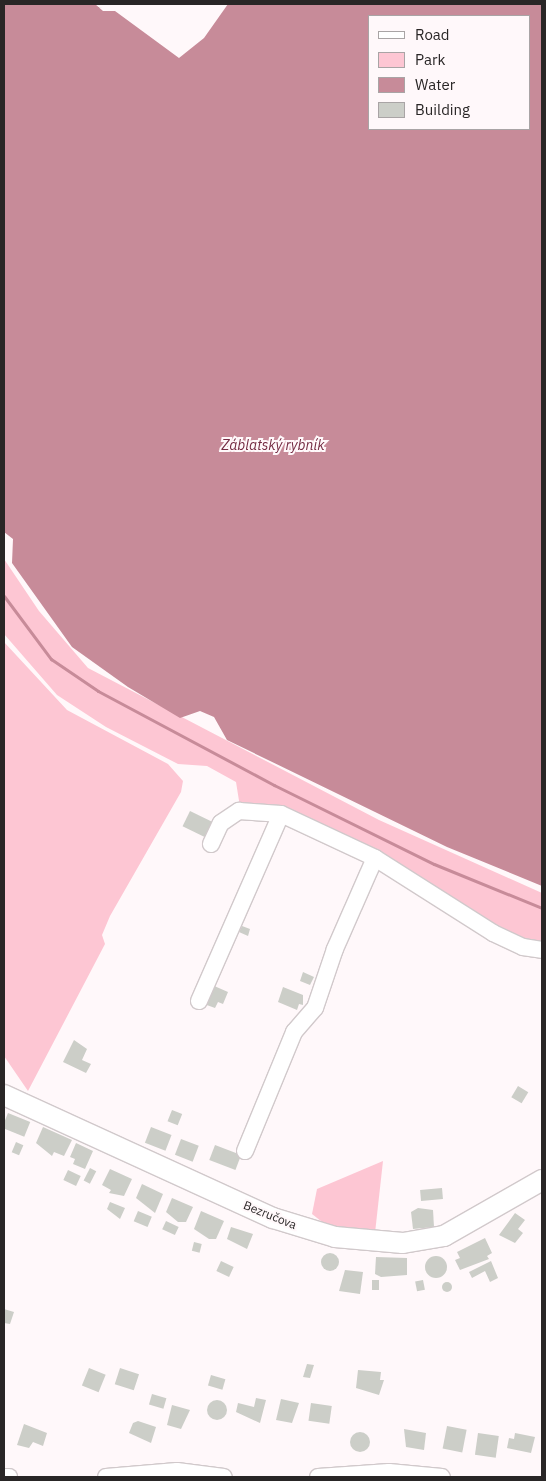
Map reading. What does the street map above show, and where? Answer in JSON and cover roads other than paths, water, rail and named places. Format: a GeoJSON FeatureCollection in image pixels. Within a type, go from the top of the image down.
{"type":"FeatureCollection","features":[{"type":"Feature","properties":{"kind":"main road","name":"Bezručova"},"geometry":{"type":"LineString","coordinates":[[4,1095],[273,1218],[344,1238],[403,1243],[444,1236],[542,1180]]}},
{"type":"Feature","properties":{"kind":"street"},"geometry":{"type":"LineString","coordinates":[[211,844],[221,823],[239,811],[281,814],[375,858],[493,933],[523,947],[542,950]]}},
{"type":"Feature","properties":{"kind":"street"},"geometry":{"type":"LineString","coordinates":[[199,1000],[281,814]]}},
{"type":"Feature","properties":{"kind":"street"},"geometry":{"type":"LineString","coordinates":[[245,1151],[294,1032],[315,1008],[335,949],[375,858]]}},
{"type":"Feature","properties":{"kind":"street"},"geometry":{"type":"LineString","coordinates":[[106,1477],[177,1471],[224,1477]]}},
{"type":"Feature","properties":{"kind":"street"},"geometry":{"type":"LineString","coordinates":[[318,1477],[389,1472],[442,1477]]}},
{"type":"Feature","properties":{"kind":"street"},"geometry":{"type":"LineString","coordinates":[[4,1477],[9,1477]]}},
{"type":"Feature","properties":{"kind":"water","name":"Záblatský rybník"},"geometry":{"type":"Polygon","coordinates":[[[4,4],[95,4],[103,11],[115,11],[179,58],[204,38],[228,4],[542,4],[542,886],[447,847],[227,740],[214,717],[200,711],[180,718],[128,687],[72,647],[12,563],[13,539],[4,532],[4,4]]]}},
{"type":"Feature","properties":{"kind":"waterway"},"geometry":{"type":"LineString","coordinates":[[4,596],[51,659],[98,691],[274,785],[434,864],[542,908]]}}]}
